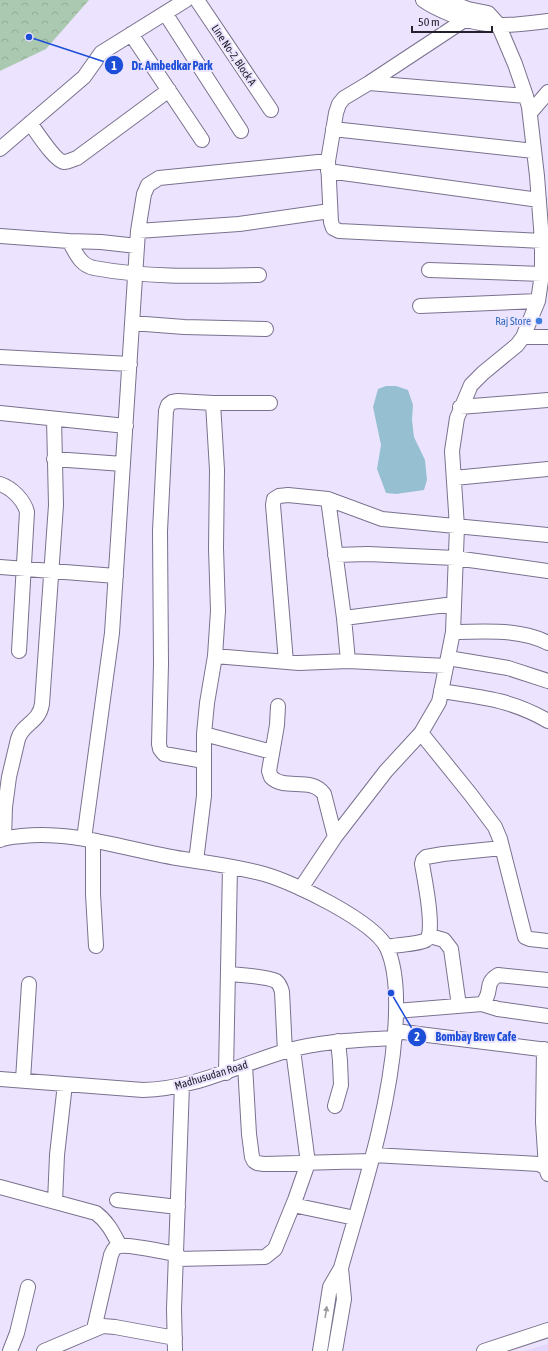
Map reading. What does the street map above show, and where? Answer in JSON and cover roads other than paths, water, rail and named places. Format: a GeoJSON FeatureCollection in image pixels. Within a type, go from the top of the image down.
{"type":"FeatureCollection","features":[{"type":"Feature","properties":{"kind":"street"},"geometry":{"type":"LineString","coordinates":[[0,149],[84,77],[101,53],[186,0]]}},
{"type":"Feature","properties":{"kind":"street","name":"Line No-2, Block A"},"geometry":{"type":"LineString","coordinates":[[197,0],[271,110]]}},
{"type":"Feature","properties":{"kind":"street"},"geometry":{"type":"LineString","coordinates":[[423,0],[429,4],[466,19],[480,23],[498,24],[548,21]]}},
{"type":"Feature","properties":{"kind":"street"},"geometry":{"type":"LineString","coordinates":[[301,888],[336,837],[386,771],[421,733],[439,702],[453,632],[457,527],[452,451],[457,418],[460,407],[471,385],[517,345],[523,337],[538,301],[543,279],[539,200],[530,113],[515,64],[498,24],[488,13],[468,9],[444,0]]}},
{"type":"Feature","properties":{"kind":"street"},"geometry":{"type":"LineString","coordinates":[[165,13],[241,131]]}},
{"type":"Feature","properties":{"kind":"street"},"geometry":{"type":"LineString","coordinates":[[466,19],[344,98],[339,104],[333,129],[328,166],[330,211],[333,228],[339,231],[542,241]]}},
{"type":"Feature","properties":{"kind":"street"},"geometry":{"type":"LineString","coordinates":[[131,34],[202,140]]}},
{"type":"Feature","properties":{"kind":"street"},"geometry":{"type":"LineString","coordinates":[[369,83],[526,96]]}},
{"type":"Feature","properties":{"kind":"street"},"geometry":{"type":"LineString","coordinates":[[30,123],[53,154],[64,162],[70,161],[77,158],[169,90]]}},
{"type":"Feature","properties":{"kind":"street"},"geometry":{"type":"LineString","coordinates":[[530,113],[548,92]]}},
{"type":"Feature","properties":{"kind":"street"},"geometry":{"type":"LineString","coordinates":[[333,129],[534,151]]}},
{"type":"Feature","properties":{"kind":"street"},"geometry":{"type":"LineString","coordinates":[[96,946],[88,840],[112,633],[138,232],[144,194],[148,185],[159,178],[328,166],[539,200]]}},
{"type":"Feature","properties":{"kind":"street"},"geometry":{"type":"LineString","coordinates":[[138,232],[239,224],[330,211]]}},
{"type":"Feature","properties":{"kind":"street"},"geometry":{"type":"LineString","coordinates":[[0,236],[101,242],[137,246]]}},
{"type":"Feature","properties":{"kind":"street"},"geometry":{"type":"LineString","coordinates":[[69,241],[82,263],[88,267],[109,271],[193,276],[259,275]]}},
{"type":"Feature","properties":{"kind":"street"},"geometry":{"type":"LineString","coordinates":[[429,270],[543,279]]}},
{"type":"Feature","properties":{"kind":"street"},"geometry":{"type":"LineString","coordinates":[[420,306],[538,301]]}},
{"type":"Feature","properties":{"kind":"street"},"geometry":{"type":"LineString","coordinates":[[132,323],[184,327],[266,329]]}},
{"type":"Feature","properties":{"kind":"street"},"geometry":{"type":"LineString","coordinates":[[523,337],[548,337]]}},
{"type":"Feature","properties":{"kind":"street"},"geometry":{"type":"LineString","coordinates":[[0,357],[130,364]]}},
{"type":"Feature","properties":{"kind":"street"},"geometry":{"type":"LineString","coordinates":[[460,407],[548,400]]}},
{"type":"Feature","properties":{"kind":"street"},"geometry":{"type":"LineString","coordinates":[[204,761],[164,754],[160,749],[159,744],[161,664],[160,531],[168,405],[172,402],[178,401],[213,404],[270,403]]}},
{"type":"Feature","properties":{"kind":"street"},"geometry":{"type":"LineString","coordinates":[[196,861],[204,796],[204,734],[207,703],[215,656],[218,611],[216,548],[217,470],[213,404]]}},
{"type":"Feature","properties":{"kind":"street"},"geometry":{"type":"LineString","coordinates":[[0,413],[126,426]]}},
{"type":"Feature","properties":{"kind":"street"},"geometry":{"type":"LineString","coordinates":[[54,419],[56,505],[42,704],[41,712],[38,717],[20,733],[18,739],[9,777],[2,839],[32,835],[60,835],[264,874],[301,888],[350,915],[372,931],[386,947],[393,969],[396,984],[396,1011],[390,1080],[372,1158],[341,1268],[330,1287],[320,1351]]}},
{"type":"Feature","properties":{"kind":"street"},"geometry":{"type":"LineString","coordinates":[[54,459],[123,464]]}},
{"type":"Feature","properties":{"kind":"street"},"geometry":{"type":"LineString","coordinates":[[454,478],[548,468]]}},
{"type":"Feature","properties":{"kind":"street"},"geometry":{"type":"LineString","coordinates":[[0,484],[16,495],[26,506],[27,512],[19,651]]}},
{"type":"Feature","properties":{"kind":"street"},"geometry":{"type":"LineString","coordinates":[[286,662],[273,504],[274,499],[279,496],[288,495],[328,499],[382,519],[548,535]]}},
{"type":"Feature","properties":{"kind":"street"},"geometry":{"type":"LineString","coordinates":[[328,499],[344,618],[348,661]]}},
{"type":"Feature","properties":{"kind":"street"},"geometry":{"type":"LineString","coordinates":[[335,555],[368,554],[455,558],[548,571]]}},
{"type":"Feature","properties":{"kind":"street"},"geometry":{"type":"LineString","coordinates":[[0,567],[116,576]]}},
{"type":"Feature","properties":{"kind":"street"},"geometry":{"type":"LineString","coordinates":[[344,618],[454,604]]}},
{"type":"Feature","properties":{"kind":"street"},"geometry":{"type":"LineString","coordinates":[[453,632],[517,632],[530,635],[548,643]]}},
{"type":"Feature","properties":{"kind":"street"},"geometry":{"type":"LineString","coordinates":[[215,656],[299,663],[348,661],[447,662],[508,668],[548,681]]}},
{"type":"Feature","properties":{"kind":"street"},"geometry":{"type":"LineString","coordinates":[[441,691],[489,698],[515,705],[532,711],[548,721]]}},
{"type":"Feature","properties":{"kind":"street"},"geometry":{"type":"LineString","coordinates":[[278,706],[277,725],[269,771],[271,777],[279,782],[314,785],[320,788],[324,794],[336,837]]}},
{"type":"Feature","properties":{"kind":"street"},"geometry":{"type":"LineString","coordinates":[[421,733],[495,827],[502,848],[525,937],[548,941]]}},
{"type":"Feature","properties":{"kind":"street"},"geometry":{"type":"LineString","coordinates":[[204,734],[272,752]]}},
{"type":"Feature","properties":{"kind":"street"},"geometry":{"type":"LineString","coordinates":[[386,947],[427,940],[430,936],[430,922],[422,864],[426,857],[502,848]]}},
{"type":"Feature","properties":{"kind":"street"},"geometry":{"type":"LineString","coordinates":[[226,1073],[230,867]]}},
{"type":"Feature","properties":{"kind":"street"},"geometry":{"type":"LineString","coordinates":[[430,936],[444,940],[451,949],[459,1006]]}},
{"type":"Feature","properties":{"kind":"street"},"geometry":{"type":"LineString","coordinates":[[94,1329],[111,1255],[115,1248],[120,1246],[176,1256],[265,1257],[275,1249],[293,1205],[308,1163],[289,1051],[280,984],[276,981],[268,979],[228,974]]}},
{"type":"Feature","properties":{"kind":"street"},"geometry":{"type":"LineString","coordinates":[[482,1004],[487,999],[489,983],[492,978],[498,975],[548,980]]}},
{"type":"Feature","properties":{"kind":"street"},"geometry":{"type":"LineString","coordinates":[[23,1080],[29,984]]}},
{"type":"Feature","properties":{"kind":"street"},"geometry":{"type":"LineString","coordinates":[[396,1011],[482,1004],[498,1009],[548,1016]]}},
{"type":"Feature","properties":{"kind":"street","name":"Madhusudan Road"},"geometry":{"type":"LineString","coordinates":[[0,1079],[143,1090],[159,1089],[182,1085],[226,1073],[245,1065],[310,1045],[395,1034],[546,1050]]}},
{"type":"Feature","properties":{"kind":"street"},"geometry":{"type":"LineString","coordinates":[[335,1106],[341,1085],[338,1041]]}},
{"type":"Feature","properties":{"kind":"street"},"geometry":{"type":"LineString","coordinates":[[546,1050],[543,1122],[547,1170]]}},
{"type":"Feature","properties":{"kind":"street"},"geometry":{"type":"LineString","coordinates":[[245,1065],[249,1134],[252,1156],[254,1161],[257,1163],[308,1163],[372,1158],[539,1164],[547,1170]]}},
{"type":"Feature","properties":{"kind":"street"},"geometry":{"type":"LineString","coordinates":[[55,1202],[57,1155],[65,1084]]}},
{"type":"Feature","properties":{"kind":"street"},"geometry":{"type":"LineString","coordinates":[[44,1351],[103,1326],[115,1327],[175,1344],[174,1309],[182,1085]]}},
{"type":"Feature","properties":{"kind":"street"},"geometry":{"type":"LineString","coordinates":[[0,1187],[96,1213],[102,1217],[110,1227],[120,1246]]}},
{"type":"Feature","properties":{"kind":"street"},"geometry":{"type":"LineString","coordinates":[[117,1200],[178,1207]]}},
{"type":"Feature","properties":{"kind":"street"},"geometry":{"type":"LineString","coordinates":[[293,1205],[355,1218]]}},
{"type":"Feature","properties":{"kind":"street"},"geometry":{"type":"LineString","coordinates":[[335,1351],[344,1299],[341,1268]]}},
{"type":"Feature","properties":{"kind":"street"},"geometry":{"type":"LineString","coordinates":[[10,1351],[17,1333],[28,1287]]}},
{"type":"Feature","properties":{"kind":"street"},"geometry":{"type":"LineString","coordinates":[[484,1351],[548,1330]]}},
{"type":"Feature","properties":{"kind":"water"},"geometry":{"type":"Polygon","coordinates":[[[386,386],[396,386],[408,390],[413,405],[412,420],[414,437],[425,460],[427,480],[424,490],[396,494],[386,493],[377,469],[381,445],[373,407],[378,389],[386,386]]]}},
{"type":"Feature","properties":{"kind":"place","name":"Dr. Ambedkar Park"},"geometry":{"type":"Point","coordinates":[29,37]}},
{"type":"Feature","properties":{"kind":"place","name":"Raj Store"},"geometry":{"type":"Point","coordinates":[539,321]}},
{"type":"Feature","properties":{"kind":"place","name":"Bombay Brew Cafe"},"geometry":{"type":"Point","coordinates":[391,993]}}]}
